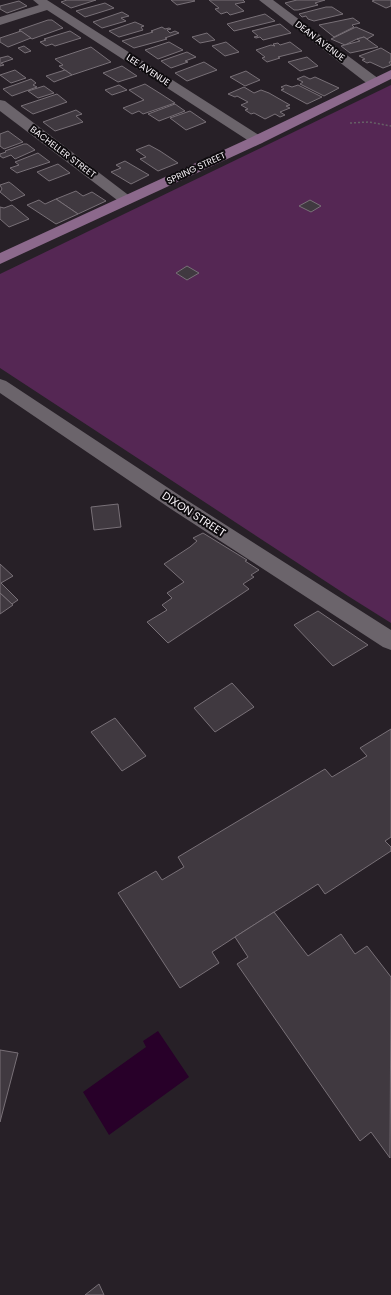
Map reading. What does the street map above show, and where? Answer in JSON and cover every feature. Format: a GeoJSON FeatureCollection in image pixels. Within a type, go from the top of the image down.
{"type":"FeatureCollection","features":[{"type":"Feature","properties":{"kind":"main road","name":"SPRING STREET"},"geometry":{"type":"LineString","coordinates":[[0,259],[257,140],[391,74]]}},
{"type":"Feature","properties":{"kind":"street","name":"DEAN AVENUE"},"geometry":{"type":"LineString","coordinates":[[265,0],[374,82]]}},
{"type":"Feature","properties":{"kind":"street"},"geometry":{"type":"LineString","coordinates":[[0,21],[44,3]]}},
{"type":"Feature","properties":{"kind":"street","name":"LEE AVENUE"},"geometry":{"type":"LineString","coordinates":[[44,3],[257,140]]}},
{"type":"Feature","properties":{"kind":"street","name":"BACHELLER STREET"},"geometry":{"type":"LineString","coordinates":[[0,104],[126,200]]}},
{"type":"Feature","properties":{"kind":"street","name":"DIXON STREET"},"geometry":{"type":"LineString","coordinates":[[0,385],[178,504],[391,641]]}},
{"type":"Feature","properties":{"kind":"path"},"geometry":{"type":"LineString","coordinates":[[350,123],[369,122],[391,126]]}},
{"type":"Feature","properties":{"kind":"shaded area"},"geometry":{"type":"Polygon","coordinates":[[[391,85],[391,623],[0,368],[0,274],[391,85]]]}},
{"type":"Feature","properties":{"kind":"shaded area"},"geometry":{"type":"Polygon","coordinates":[[[158,1031],[189,1077],[109,1135],[83,1092],[146,1047],[143,1041],[158,1031]]]}},
{"type":"Feature","properties":{"kind":"building"},"geometry":{"type":"Polygon","coordinates":[[[67,0],[96,0],[71,8],[61,2],[67,0]]]}},
{"type":"Feature","properties":{"kind":"building"},"geometry":{"type":"Polygon","coordinates":[[[171,0],[193,0],[195,1],[177,5],[171,0]]]}},
{"type":"Feature","properties":{"kind":"building"},"geometry":{"type":"Polygon","coordinates":[[[209,0],[243,0],[245,2],[235,4],[244,11],[230,15],[227,12],[221,14],[215,9],[219,8],[209,0]]]}},
{"type":"Feature","properties":{"kind":"building"},"geometry":{"type":"Polygon","coordinates":[[[297,0],[325,0],[315,3],[318,5],[298,10],[294,10],[285,3],[297,0]]]}},
{"type":"Feature","properties":{"kind":"building"},"geometry":{"type":"Polygon","coordinates":[[[391,0],[391,6],[386,8],[372,1],[391,0]]]}},
{"type":"Feature","properties":{"kind":"building"},"geometry":{"type":"Polygon","coordinates":[[[19,1],[27,6],[7,13],[0,9],[0,6],[19,1]]]}},
{"type":"Feature","properties":{"kind":"building"},"geometry":{"type":"Polygon","coordinates":[[[105,3],[114,8],[85,17],[76,11],[105,3]]]}},
{"type":"Feature","properties":{"kind":"building"},"geometry":{"type":"Polygon","coordinates":[[[326,7],[332,7],[343,14],[314,21],[308,19],[306,16],[302,17],[299,14],[326,7]]]}},
{"type":"Feature","properties":{"kind":"building"},"geometry":{"type":"Polygon","coordinates":[[[122,12],[129,16],[121,18],[126,21],[102,28],[93,22],[122,12]]]}},
{"type":"Feature","properties":{"kind":"building"},"geometry":{"type":"Polygon","coordinates":[[[265,14],[275,21],[234,31],[227,24],[265,14]]]}},
{"type":"Feature","properties":{"kind":"building"},"geometry":{"type":"Polygon","coordinates":[[[353,18],[360,23],[352,25],[354,27],[334,37],[319,25],[353,18]]]}},
{"type":"Feature","properties":{"kind":"building"},"geometry":{"type":"Polygon","coordinates":[[[52,20],[63,28],[32,39],[19,30],[52,20]]]}},
{"type":"Feature","properties":{"kind":"building"},"geometry":{"type":"Polygon","coordinates":[[[135,22],[144,26],[141,27],[143,30],[119,37],[109,31],[135,22]]]}},
{"type":"Feature","properties":{"kind":"building"},"geometry":{"type":"Polygon","coordinates":[[[280,24],[291,33],[263,40],[260,37],[254,37],[258,36],[252,31],[280,24]]]}},
{"type":"Feature","properties":{"kind":"building"},"geometry":{"type":"Polygon","coordinates":[[[162,27],[165,29],[171,29],[167,30],[170,33],[175,31],[179,33],[165,38],[167,39],[134,48],[122,41],[153,32],[151,31],[162,27]]]}},
{"type":"Feature","properties":{"kind":"building"},"geometry":{"type":"Polygon","coordinates":[[[356,27],[374,35],[367,39],[364,37],[357,39],[345,45],[331,39],[356,27]]]}},
{"type":"Feature","properties":{"kind":"building"},"geometry":{"type":"Polygon","coordinates":[[[21,31],[31,38],[8,47],[0,42],[0,38],[21,31]]]}},
{"type":"Feature","properties":{"kind":"building"},"geometry":{"type":"Polygon","coordinates":[[[70,31],[81,38],[55,46],[52,44],[46,46],[40,42],[46,40],[44,39],[70,31]]]}},
{"type":"Feature","properties":{"kind":"building"},"geometry":{"type":"Polygon","coordinates":[[[207,33],[215,40],[200,43],[192,37],[207,33]]]}},
{"type":"Feature","properties":{"kind":"building"},"geometry":{"type":"Polygon","coordinates":[[[364,37],[378,47],[350,53],[341,46],[360,41],[357,39],[364,37]]]}},
{"type":"Feature","properties":{"kind":"building"},"geometry":{"type":"Polygon","coordinates":[[[169,42],[183,50],[158,59],[145,50],[169,42]]]}},
{"type":"Feature","properties":{"kind":"building"},"geometry":{"type":"Polygon","coordinates":[[[226,42],[239,52],[225,56],[212,46],[226,42]]]}},
{"type":"Feature","properties":{"kind":"building"},"geometry":{"type":"Polygon","coordinates":[[[290,42],[302,51],[278,57],[280,58],[267,62],[262,58],[265,57],[256,50],[271,45],[275,46],[273,44],[278,43],[280,45],[290,42]]]}},
{"type":"Feature","properties":{"kind":"building"},"geometry":{"type":"Polygon","coordinates":[[[24,46],[31,51],[25,53],[18,48],[24,46]]]}},
{"type":"Feature","properties":{"kind":"building"},"geometry":{"type":"Polygon","coordinates":[[[91,47],[111,62],[72,75],[59,66],[63,65],[55,59],[91,47]]]}},
{"type":"Feature","properties":{"kind":"building"},"geometry":{"type":"Polygon","coordinates":[[[381,48],[391,54],[391,62],[389,62],[391,65],[383,68],[370,62],[367,63],[362,60],[365,59],[359,56],[381,48]]]}},
{"type":"Feature","properties":{"kind":"building"},"geometry":{"type":"Polygon","coordinates":[[[187,52],[196,57],[185,61],[188,62],[171,68],[161,61],[187,52]]]}},
{"type":"Feature","properties":{"kind":"building"},"geometry":{"type":"Polygon","coordinates":[[[8,56],[13,59],[1,63],[4,65],[0,66],[0,58],[8,56]]]}},
{"type":"Feature","properties":{"kind":"building"},"geometry":{"type":"Polygon","coordinates":[[[307,57],[318,66],[300,71],[288,62],[307,57]]]}},
{"type":"Feature","properties":{"kind":"building"},"geometry":{"type":"Polygon","coordinates":[[[204,62],[217,70],[187,81],[175,73],[204,62]]]}},
{"type":"Feature","properties":{"kind":"building"},"geometry":{"type":"Polygon","coordinates":[[[122,66],[137,76],[118,82],[103,73],[122,66]]]}},
{"type":"Feature","properties":{"kind":"building"},"geometry":{"type":"Polygon","coordinates":[[[15,70],[26,78],[11,83],[0,75],[15,70]]]}},
{"type":"Feature","properties":{"kind":"building"},"geometry":{"type":"Polygon","coordinates":[[[65,70],[72,75],[54,82],[46,76],[65,70]]]}},
{"type":"Feature","properties":{"kind":"building"},"geometry":{"type":"Polygon","coordinates":[[[246,71],[260,80],[245,86],[230,77],[246,71]]]}},
{"type":"Feature","properties":{"kind":"building"},"geometry":{"type":"Polygon","coordinates":[[[304,76],[310,79],[315,77],[339,88],[324,96],[300,84],[303,82],[297,79],[304,76]]]}},
{"type":"Feature","properties":{"kind":"building"},"geometry":{"type":"Polygon","coordinates":[[[31,79],[36,83],[33,85],[37,87],[12,96],[3,89],[31,79]]]}},
{"type":"Feature","properties":{"kind":"building"},"geometry":{"type":"Polygon","coordinates":[[[145,84],[175,103],[143,114],[139,111],[132,114],[123,108],[144,100],[129,90],[145,84]]]}},
{"type":"Feature","properties":{"kind":"building"},"geometry":{"type":"Polygon","coordinates":[[[119,85],[127,90],[112,95],[105,90],[119,85]]]}},
{"type":"Feature","properties":{"kind":"building"},"geometry":{"type":"Polygon","coordinates":[[[286,85],[292,87],[298,85],[322,97],[307,104],[281,90],[284,89],[281,87],[286,85]]]}},
{"type":"Feature","properties":{"kind":"building"},"geometry":{"type":"Polygon","coordinates":[[[44,86],[54,93],[38,98],[28,91],[44,86]]]}},
{"type":"Feature","properties":{"kind":"building"},"geometry":{"type":"Polygon","coordinates":[[[244,87],[254,93],[261,90],[269,93],[290,105],[286,106],[290,108],[280,112],[285,115],[280,117],[275,114],[265,119],[254,113],[251,114],[245,110],[248,109],[241,105],[248,102],[237,96],[235,97],[228,94],[244,87]]]}},
{"type":"Feature","properties":{"kind":"building"},"geometry":{"type":"Polygon","coordinates":[[[57,94],[67,102],[33,114],[21,106],[57,94]]]}},
{"type":"Feature","properties":{"kind":"building"},"geometry":{"type":"Polygon","coordinates":[[[175,104],[185,111],[159,121],[148,114],[175,104]]]}},
{"type":"Feature","properties":{"kind":"building"},"geometry":{"type":"Polygon","coordinates":[[[76,110],[82,114],[76,116],[83,122],[55,131],[43,122],[76,110]]]}},
{"type":"Feature","properties":{"kind":"building"},"geometry":{"type":"Polygon","coordinates":[[[190,111],[206,122],[186,130],[170,118],[190,111]]]}},
{"type":"Feature","properties":{"kind":"building"},"geometry":{"type":"Polygon","coordinates":[[[8,131],[23,142],[4,149],[0,146],[0,134],[8,131]]]}},
{"type":"Feature","properties":{"kind":"building"},"geometry":{"type":"Polygon","coordinates":[[[27,144],[35,150],[15,159],[11,155],[3,158],[0,156],[0,154],[6,152],[5,151],[27,144]]]}},
{"type":"Feature","properties":{"kind":"building"},"geometry":{"type":"Polygon","coordinates":[[[149,145],[178,163],[158,171],[140,159],[146,157],[136,150],[149,145]]]}},
{"type":"Feature","properties":{"kind":"building"},"geometry":{"type":"Polygon","coordinates":[[[38,153],[50,162],[17,173],[10,168],[19,165],[15,162],[38,153]]]}},
{"type":"Feature","properties":{"kind":"building"},"geometry":{"type":"Polygon","coordinates":[[[125,161],[149,175],[131,184],[111,172],[121,168],[116,165],[125,161]]]}},
{"type":"Feature","properties":{"kind":"building"},"geometry":{"type":"Polygon","coordinates":[[[58,164],[70,173],[49,181],[37,172],[58,164]]]}},
{"type":"Feature","properties":{"kind":"building"},"geometry":{"type":"Polygon","coordinates":[[[9,182],[25,195],[11,201],[0,192],[2,189],[0,185],[9,182]]]}},
{"type":"Feature","properties":{"kind":"building"},"geometry":{"type":"Polygon","coordinates":[[[76,191],[83,196],[92,192],[106,201],[78,214],[56,199],[76,191]]]}},
{"type":"Feature","properties":{"kind":"building"},"geometry":{"type":"Polygon","coordinates":[[[56,199],[78,214],[56,224],[27,205],[39,200],[45,204],[56,199]]]}},
{"type":"Feature","properties":{"kind":"building"},"geometry":{"type":"Polygon","coordinates":[[[310,200],[321,206],[311,212],[299,206],[310,200]]]}},
{"type":"Feature","properties":{"kind":"building"},"geometry":{"type":"Polygon","coordinates":[[[12,205],[29,219],[9,227],[0,219],[0,207],[4,208],[12,205]]]}},
{"type":"Feature","properties":{"kind":"building"},"geometry":{"type":"Polygon","coordinates":[[[187,266],[199,273],[187,280],[176,273],[187,266]]]}},
{"type":"Feature","properties":{"kind":"building"},"geometry":{"type":"Polygon","coordinates":[[[118,504],[121,527],[94,530],[91,507],[118,504]]]}},
{"type":"Feature","properties":{"kind":"building"},"geometry":{"type":"Polygon","coordinates":[[[203,533],[247,560],[245,561],[259,570],[251,575],[254,577],[243,584],[249,589],[168,643],[147,622],[167,610],[162,605],[172,598],[167,593],[184,582],[164,564],[190,547],[197,541],[193,538],[203,533]]]}},
{"type":"Feature","properties":{"kind":"building"},"geometry":{"type":"Polygon","coordinates":[[[0,564],[13,576],[1,583],[18,600],[12,604],[0,593],[0,564]]]}},
{"type":"Feature","properties":{"kind":"building"},"geometry":{"type":"Polygon","coordinates":[[[0,593],[13,605],[0,614],[0,593]]]}},
{"type":"Feature","properties":{"kind":"building"},"geometry":{"type":"Polygon","coordinates":[[[318,611],[368,645],[333,666],[294,625],[318,611]]]}},
{"type":"Feature","properties":{"kind":"building"},"geometry":{"type":"Polygon","coordinates":[[[232,683],[254,707],[215,732],[194,708],[232,683]]]}},
{"type":"Feature","properties":{"kind":"building"},"geometry":{"type":"Polygon","coordinates":[[[115,718],[146,756],[122,771],[91,732],[115,718]]]}},
{"type":"Feature","properties":{"kind":"building"},"geometry":{"type":"Polygon","coordinates":[[[391,729],[391,837],[385,841],[391,847],[391,851],[325,894],[318,884],[235,937],[212,952],[219,963],[180,988],[118,893],[156,871],[162,880],[184,867],[178,857],[325,769],[332,777],[367,756],[360,748],[391,729]]]}},
{"type":"Feature","properties":{"kind":"building"},"geometry":{"type":"Polygon","coordinates":[[[274,912],[308,956],[341,934],[355,954],[367,946],[391,977],[390,1158],[371,1132],[360,1141],[237,964],[248,957],[235,937],[274,912]]]}},
{"type":"Feature","properties":{"kind":"building"},"geometry":{"type":"Polygon","coordinates":[[[0,1050],[18,1053],[0,1122],[0,1050]]]}},
{"type":"Feature","properties":{"kind":"building"},"geometry":{"type":"Polygon","coordinates":[[[99,1284],[104,1295],[85,1295],[99,1284]]]}}]}
